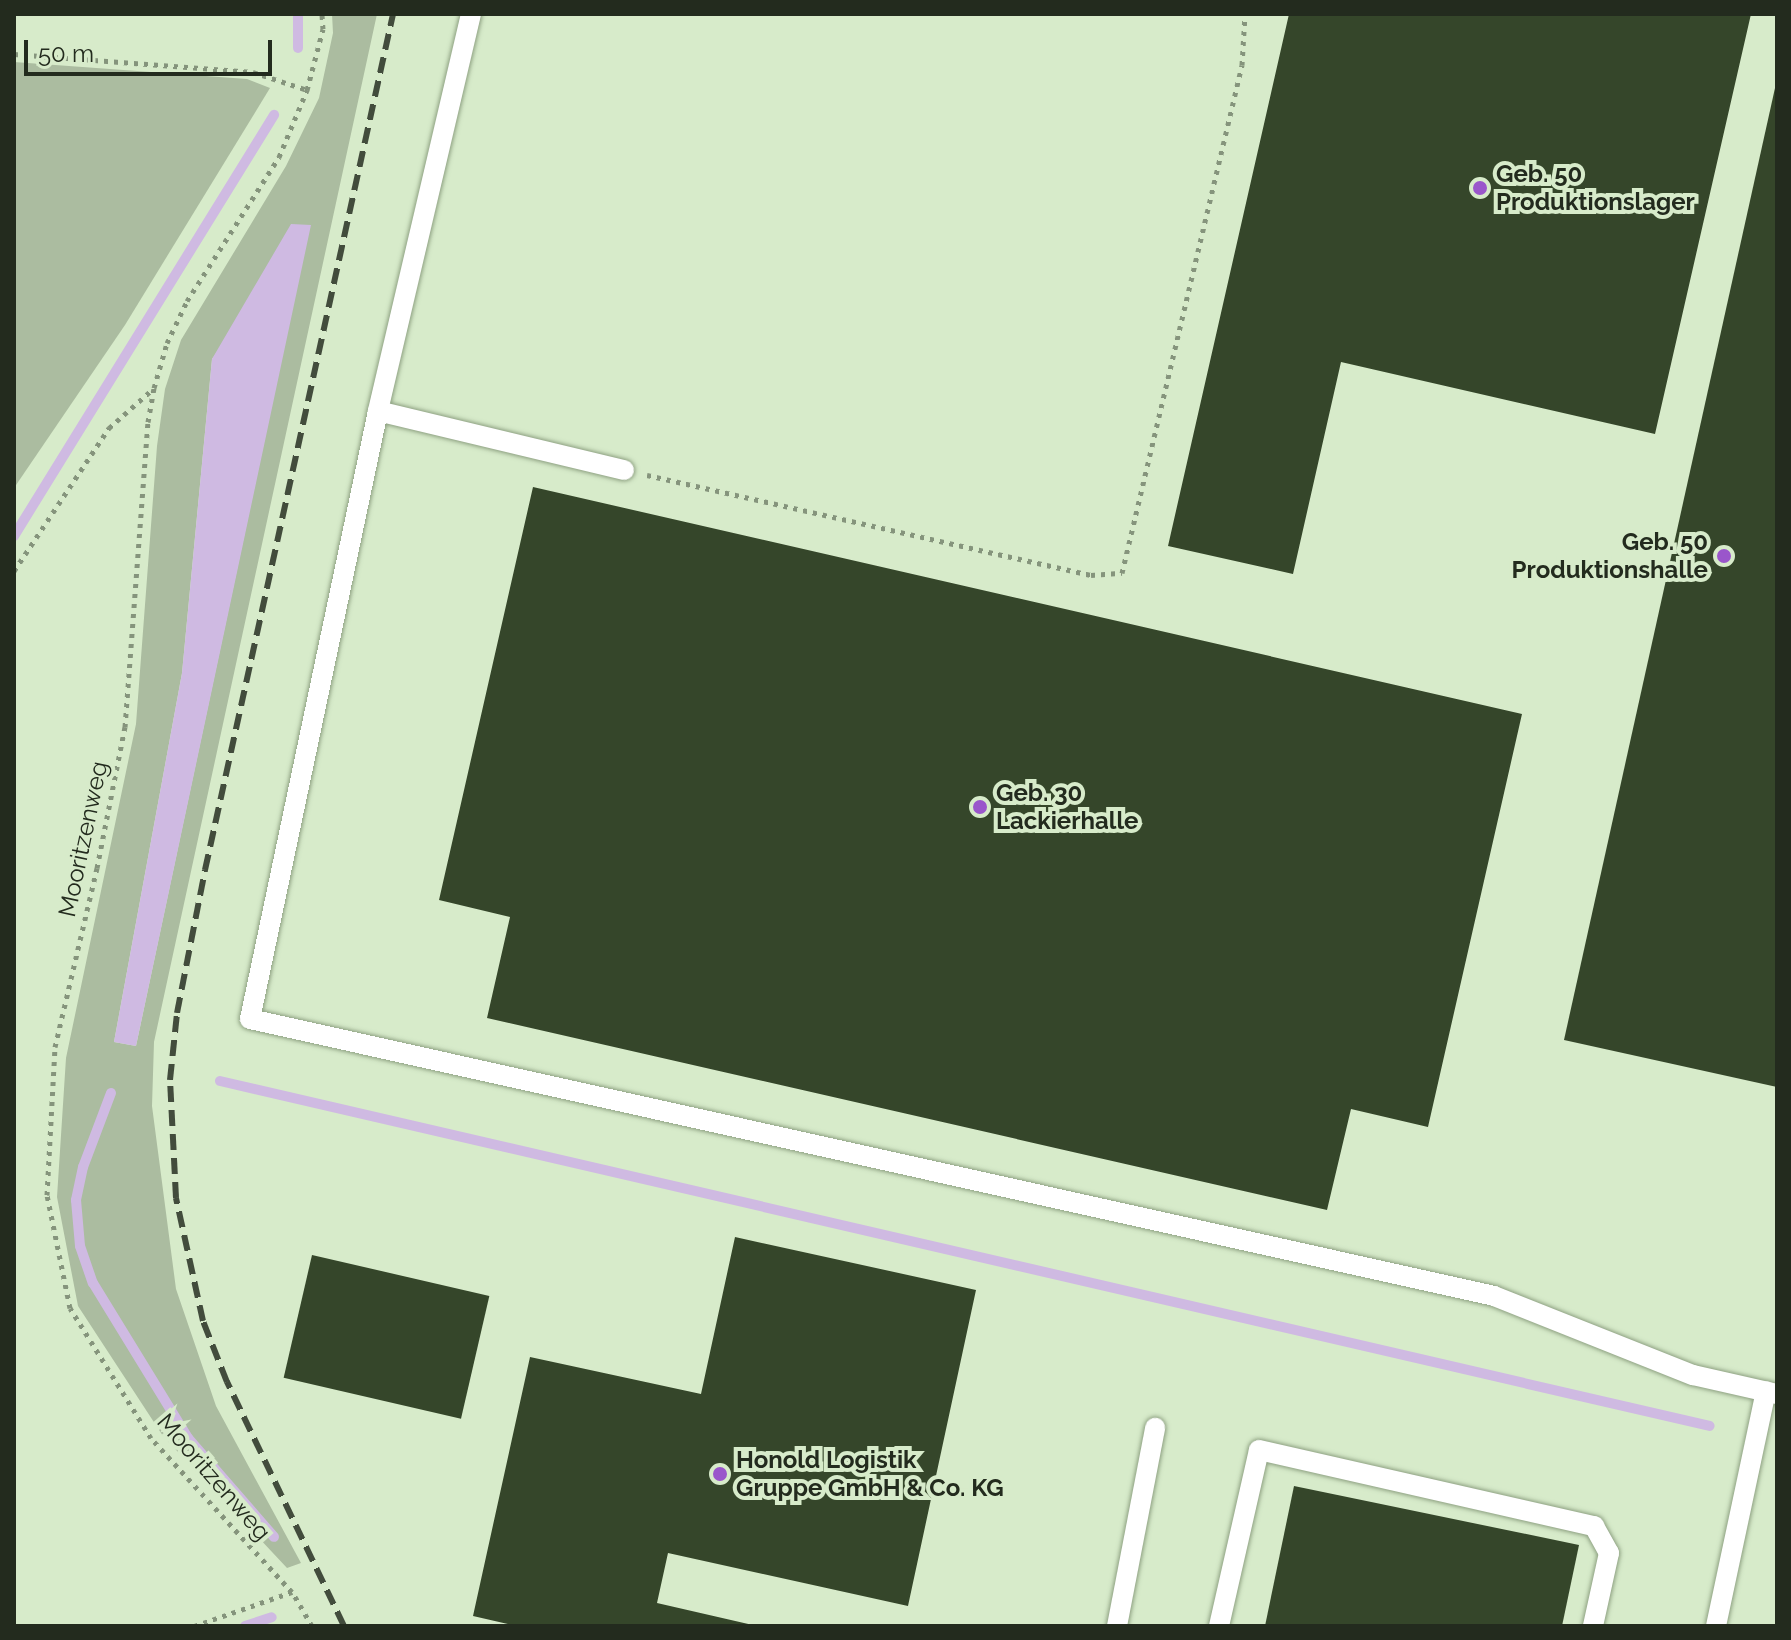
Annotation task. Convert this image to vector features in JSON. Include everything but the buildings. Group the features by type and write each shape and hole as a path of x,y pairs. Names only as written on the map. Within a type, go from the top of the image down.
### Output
{"lane":[{"path":"471,14 378,411 250,1019 1494,1296 1693,1375 1772,1392 1716,1626"},
{"path":"378,411 624,470"},
{"path":"1117,1626 1155,1428"},
{"path":"1219,1626 1259,1450 1594,1526 1609,1553 1593,1626"}],"path":[{"name":"Mooritzenweg","path":"312,1626 292,1592 151,1438 70,1308 47,1195 55,1047 125,727 148,422 154,388 167,343 187,301 279,157 307,90 323,29 322,14"},
{"path":"624,470 1091,575 1122,573 1242,65 1245,14"},
{"path":"14,54 253,72 307,90"},
{"path":"14,571 109,428 154,388"},
{"path":"194,1626 292,1592"}],"green space":[{"path":"332,14 377,14 154,1042 152,1106 176,1289 216,1406 301,1563 287,1568 163,1436 78,1306 57,1197 66,1058 136,724 157,446 165,389 181,340 286,166 319,98 333,33","holes":["310,225 136,1046 114,1042 182,673 212,359"]},
{"path":"14,62 247,79 270,88 125,325 14,488"}],"shaded area":[{"path":"291,224 311,225 136,1046 114,1042 182,673 212,359"}],"waterway":[{"path":"298,14 298,48"},
{"path":"14,536 274,115"},
{"path":"220,1081 1710,1426"},
{"path":"111,1093 83,1167 76,1200 80,1246 93,1283 188,1438 274,1537"},
{"path":"245,1626 272,1617"}],"railway":[{"path":"344,1626 227,1382 203,1321 176,1198 170,1080 177,1013 205,870 393,14"}],"place":[{"name":"Geb. 50 Produktionslager","path":"1480,188"},
{"name":"Geb. 50 Produktionshalle","path":"1724,556"},
{"name":"Geb. 30 Lackierhalle","path":"980,807"},
{"name":"Honold Logistik Gruppe GmbH & Co. KG","path":"720,1474"}]}
